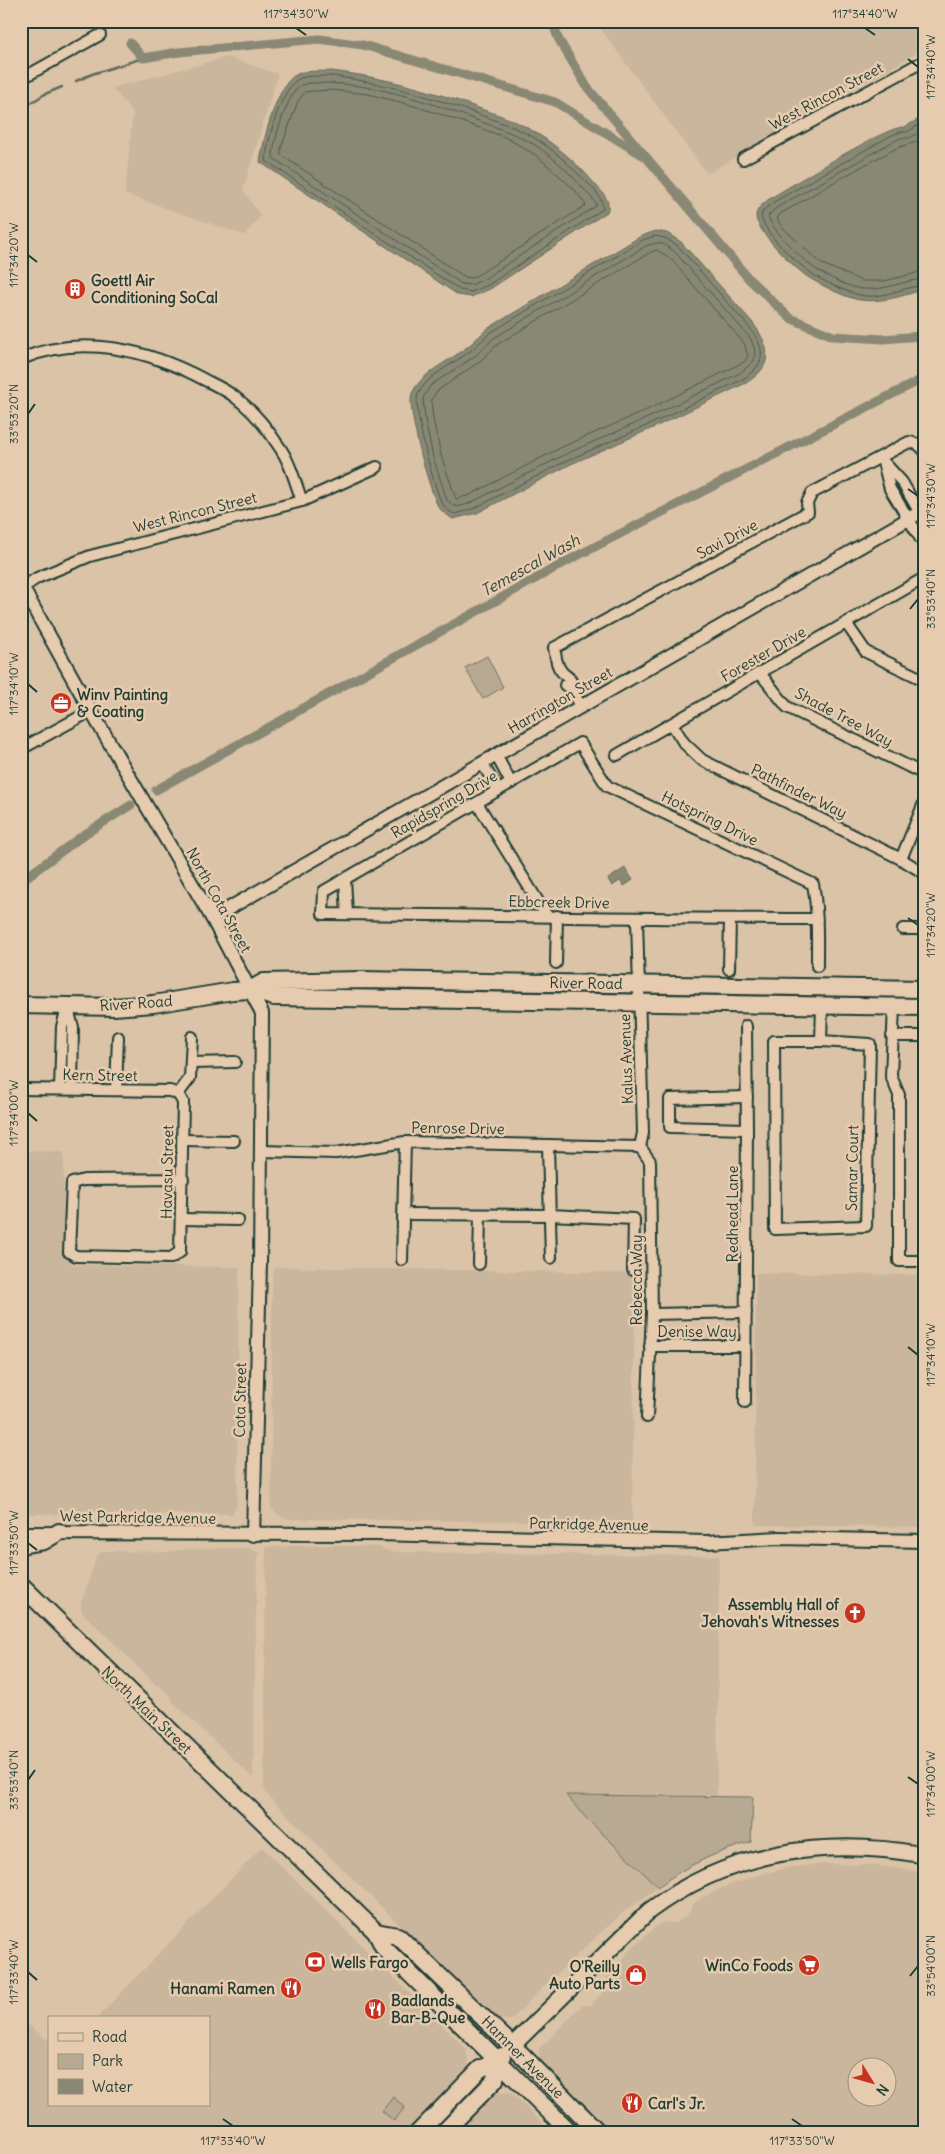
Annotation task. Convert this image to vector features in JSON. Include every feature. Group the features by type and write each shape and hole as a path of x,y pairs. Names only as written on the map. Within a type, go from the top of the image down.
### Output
{"main road":[{"name":"River Road","path":"250,990 264,982 351,980 924,989"},
{"name":"River Road","path":"21,1006 114,1007 153,1004 250,990 274,997 924,1007"},
{"path":"21,1546 44,1541 59,1532"},
{"name":"North Main Street","path":"21,1585 274,1833"},
{"name":"Hamner Avenue","path":"274,1833 376,1932 384,1948 571,2133"},
{"path":"418,2133 480,2068 497,2061 642,1917 672,1894 701,1878 730,1866 759,1858 824,1848 891,1849 924,1855"},
{"name":"Hamner Avenue","path":"376,1932 398,1936 599,2133"},
{"path":"443,2133 495,2080 497,2061"}],"street":[{"path":"21,80 100,35"},
{"name":"West Rincon Street","path":"743,159 924,61"},
{"path":"21,359 47,351 98,346 115,348 155,358 198,376 236,397 261,423 285,456 302,501"},
{"name":"Savi Drive","path":"581,706 570,687 565,685 562,680 563,674 556,662 554,648 808,512 807,503 812,493 882,459 909,442 918,444 924,450"},
{"path":"882,459 890,489 919,515 924,544"},
{"name":"West Rincon Street","path":"22,587 37,578 90,556 302,501 377,467"},
{"name":"Harrington Street","path":"212,918 919,515"},
{"name":"Forester Drive","path":"617,756 924,578"},
{"name":"North Cota Street","path":"22,587 91,711 212,918 262,1013 260,1265"},
{"path":"846,623 866,652 924,680"},
{"name":"Shade Tree Way","path":"760,673 787,707 924,774"},
{"path":"21,749 91,711"},
{"name":"Pathfinder Way","path":"672,724 684,743 702,760 901,859 924,873"},
{"name":"Rapidspring Drive","path":"324,891 580,743"},
{"name":"Hotspring Drive","path":"580,743 608,786 813,884 817,919"},
{"path":"496,755 511,783"},
{"path":"482,763 498,790"},
{"path":"477,803 552,916 556,963"},
{"path":"901,859 924,803"},
{"path":"345,879 347,914"},
{"name":"Ebbcreek Drive","path":"324,891 323,914 552,916 637,919 817,919"},
{"name":"Kalus Avenue","path":"637,919 643,1133 640,1147"},
{"path":"729,970 730,919"},
{"path":"817,919 817,966"},
{"path":"903,929 924,929"},
{"path":"60,1089 62,1027 67,1006"},
{"path":"67,1006 73,1027 72,1090"},
{"path":"821,1041 822,1006"},
{"path":"894,1006 891,1076 899,1095 898,1261 924,1261"},
{"name":"Redhead Lane","path":"745,1402 746,1026"},
{"path":"892,1036 924,1036"},
{"path":"116,1090 118,1037"},
{"path":"178,1094 190,1078 192,1037"},
{"name":"Samar Court","path":"774,1041 821,1041 870,1044 866,1226 775,1229 774,1041"},
{"path":"191,1063 235,1062"},
{"name":"Kern Street","path":"21,1089 170,1091 178,1094"},
{"name":"Havasu Street","path":"178,1094 183,1102 183,1179 180,1252 171,1258 76,1256 69,1252 72,1183 84,1180 183,1179"},
{"path":"747,1097 670,1099 670,1127 747,1129"},
{"path":"183,1140 234,1141"},
{"path":"402,1260 405,1142"},
{"name":"Penrose Drive","path":"261,1151 336,1153 405,1142 640,1147"},
{"path":"548,1145 551,1258"},
{"name":"Rebecca Way","path":"640,1147 650,1160 652,1314 647,1417"},
{"path":"403,1214 550,1215 634,1219 633,1270"},
{"path":"479,1264 480,1215"},
{"path":"181,1219 238,1220"},
{"name":"Cota Street","path":"254,1535 260,1265"},
{"path":"652,1314 746,1312"},
{"name":"Denise Way","path":"650,1346 745,1346"},
{"name":"West Parkridge Avenue","path":"21,1533 254,1535"},
{"name":"Parkridge Avenue","path":"254,1535 376,1534 707,1542 779,1538 924,1541"}],"shaded area":[{"path":"595,21 924,21 924,49 707,174"},
{"path":"227,57 278,74 243,190 261,216 244,235 125,194 133,112 112,88"},
{"path":"21,1151 64,1152 63,1250 65,1257 73,1265 239,1267 237,1505 232,1514 21,1514"},
{"path":"276,1267 635,1273 632,1522 290,1519 282,1517 271,1509 272,1289 273,1273"},
{"path":"756,1273 924,1275 924,1527 755,1525"},
{"path":"330,1545 378,1547 391,1552 719,1556 717,1796 567,1795 586,1818 658,1887 620,1915 549,1981 511,2020 497,2020 267,1795 264,1789 266,1547"},
{"path":"248,1548 260,1553 257,1562 253,1778 172,1701 171,1696 159,1685 156,1685 81,1611 81,1603 97,1556 102,1551 167,1552 187,1549"},
{"path":"262,1847 467,2050 468,2065 404,2133 21,2133 21,2019 48,2040 48,2106 210,2106 210,2016 99,2016"},
{"path":"822,1864 872,1865 924,1872 924,2133 612,2133 540,2061 539,2049 582,2005 591,2005 594,2002 606,1989 603,1981 634,1946 658,1925 664,1922 676,1923 690,1913 692,1905 700,1899 724,1887 758,1875 786,1868"},
{"path":"511,2092 552,2133 456,2133 495,2093"}],"green space":[{"path":"487,656 503,687 483,699 465,668"},
{"path":"566,1795 753,1797 751,1842 702,1860 658,1887 586,1818"},
{"path":"393,2097 405,2107 394,2121 382,2111"}],"water":[{"path":"332,71 386,80 421,89 503,116 524,126 567,155 585,173 605,196 608,204 607,212 490,289 471,297 458,295 260,162 271,116 287,82 302,72"},
{"path":"924,116 924,289 884,300 868,301 848,297 805,275 779,251 763,232 756,217 759,209 769,199 860,145 895,129 905,127"},
{"path":"656,231 667,233 681,242 753,323 766,348 767,356 761,370 746,383 655,427 571,464 477,513 453,519 442,511 433,495 415,430 411,401 412,393 417,385 429,373 470,345 487,329 641,236"},
{"path":"625,868 633,880 624,886 620,881 612,886 608,879"}],"waterway":[{"path":"552,21 558,38 587,87 749,279 790,318 833,336 883,339 921,336 924,338"},
{"path":"130,43 143,58 179,52 319,39 363,45 555,102 644,156"},
{"path":"76,81 143,58"},
{"path":"21,109 45,94 62,87"},
{"name":"Temescal Wash","path":"156,790 571,559 924,378"},
{"name":"Temescal Wash","path":"21,881 85,834 131,805"}],"place":[{"name":"Goettl Air Conditioning SoCal","path":"75,289"},
{"name":"Winv Painting & Coating","path":"61,703"},
{"name":"Assembly Hall of Jehovah's Witnesses","path":"855,1613"},
{"name":"Wells Fargo","path":"315,1962"},
{"name":"WinCo Foods","path":"809,1965"},
{"name":"O'Reilly Auto Parts","path":"636,1975"},
{"name":"Hanami Ramen","path":"291,1988"},
{"name":"Badlands Bar-B-Que","path":"375,2009"},
{"name":"Carl's Jr.","path":"632,2103"}]}
